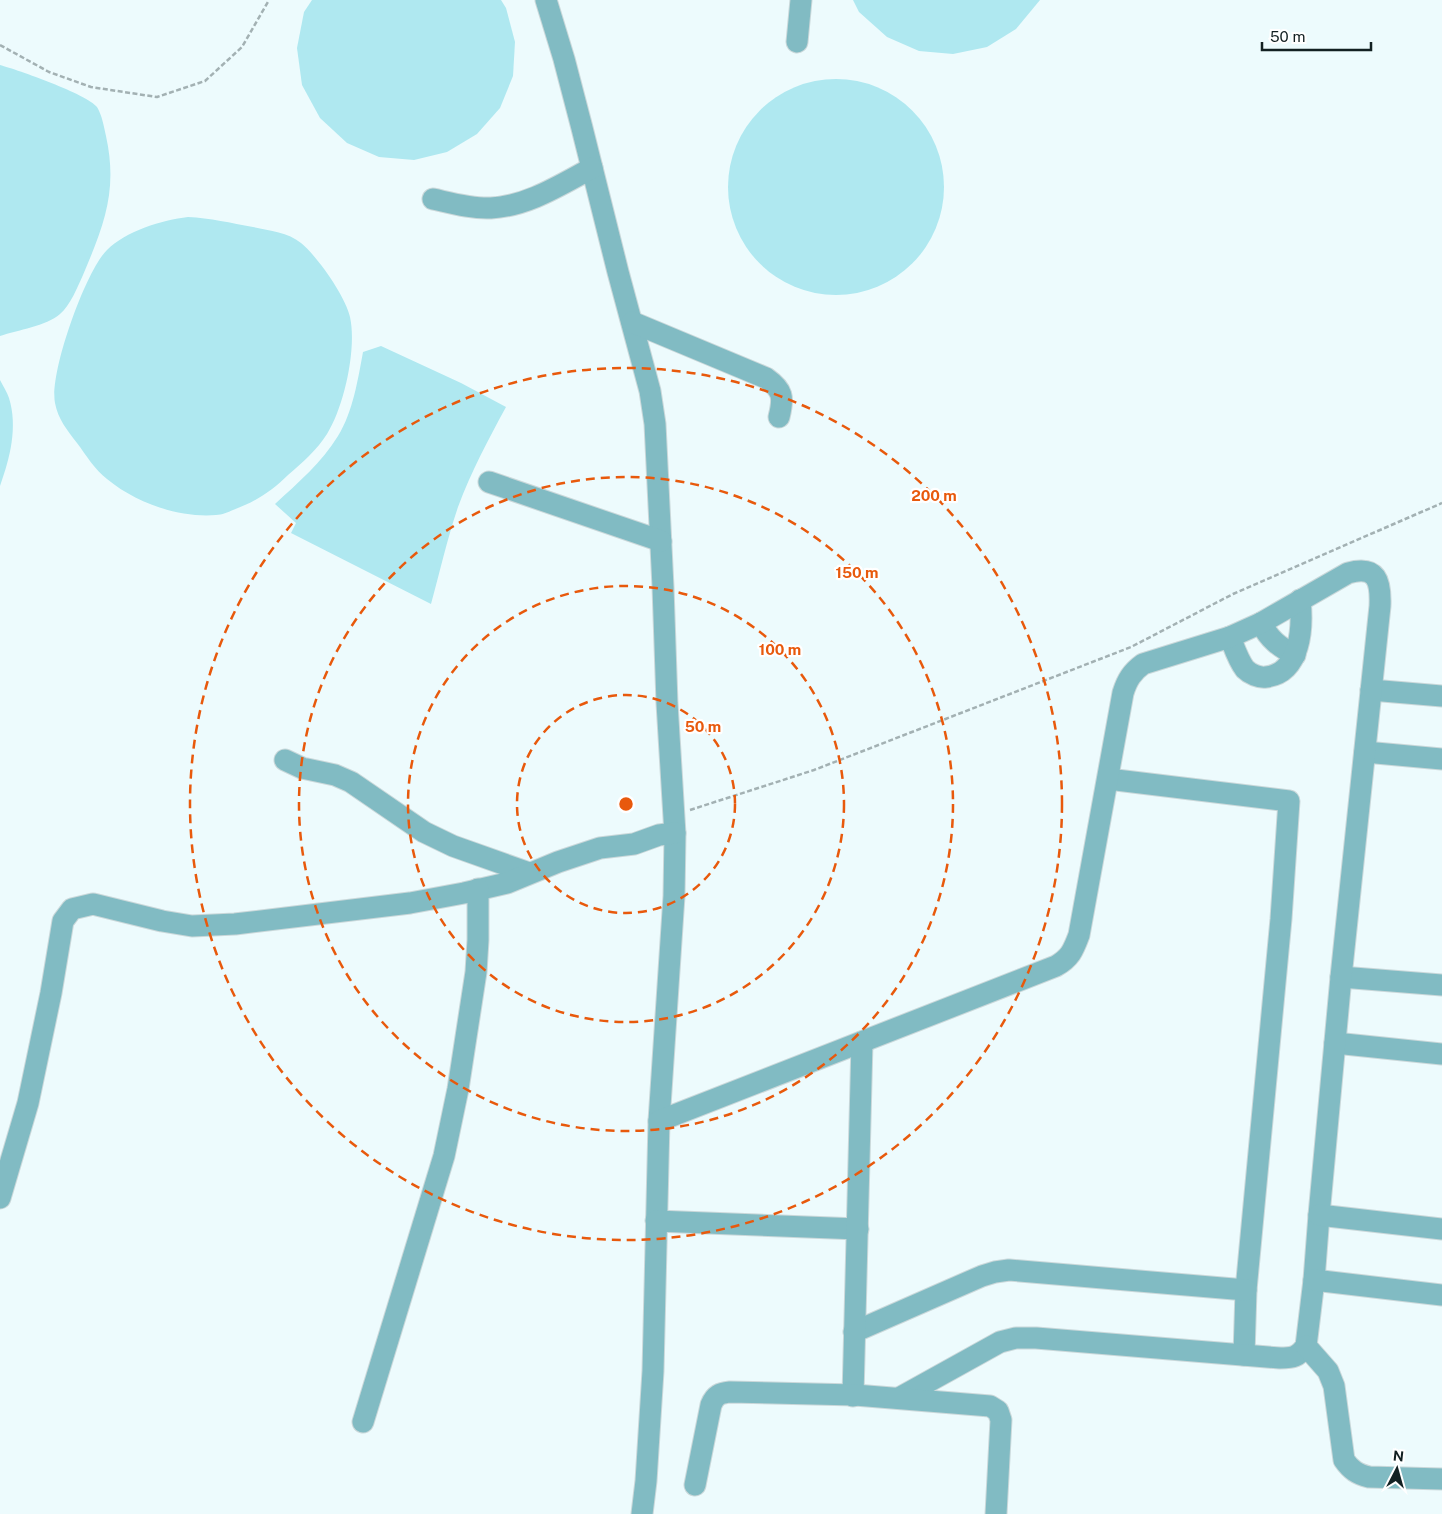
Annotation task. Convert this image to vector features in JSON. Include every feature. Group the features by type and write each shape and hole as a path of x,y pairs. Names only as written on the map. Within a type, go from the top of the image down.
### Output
{"street":[{"path":"546,0 564,59 650,391 655,424 666,703 674,824 674,896 659,1121 653,1371 642,1514"},
{"path":"797,42 801,0"},
{"path":"433,200 490,208 518,204 592,168"},
{"path":"632,322 766,378 778,386 782,405 779,417"},
{"path":"490,482 661,541"},
{"path":"659,1121 1056,966 1066,960 1074,950 1079,935 1123,693 1126,683 1134,671 1143,664 1230,637 1261,624 1348,573 1358,570 1368,571 1376,578 1381,589 1380,606 1335,1043 1314,1280 1306,1346 1302,1353 1289,1358 1016,1338 992,1345 900,1398"},
{"path":"1230,637 1245,669 1252,674 1262,678 1270,677 1282,671 1290,664 1295,655 1302,617 1300,600"},
{"path":"1261,624 1272,641 1295,655"},
{"path":"1371,690 1442,696"},
{"path":"1365,752 1442,759"},
{"path":"285,760 302,768 335,775 351,782 431,836 453,846 529,873"},
{"path":"1108,779 1289,801 1281,919 1246,1290 1244,1355"},
{"path":"0,1198 28,1103 52,993 64,921 72,909 94,904 162,921 192,926 227,924 410,903 507,883 558,862 600,848 634,844 659,836 674,824"},
{"path":"363,1422 444,1156 458,1089 476,972 478,889"},
{"path":"1342,977 1442,986"},
{"path":"853,1396 862,1042"},
{"path":"1335,1043 1442,1054"},
{"path":"1319,1215 1442,1229"},
{"path":"656,1221 858,1229"},
{"path":"854,1332 982,1276 1009,1270 1246,1290"},
{"path":"1314,1280 1442,1295"},
{"path":"1306,1346 1328,1371 1334,1386 1344,1460 1350,1468 1358,1474 1369,1477 1442,1479"},
{"path":"695,1485 711,1405 714,1398 721,1393 900,1398 990,1406 998,1412 1001,1420 996,1514"}],"path":[{"path":"0,45 48,72 91,87 157,97 205,81 242,47 270,0"},
{"path":"674,824 1131,647 1233,594 1442,503"}],"shaded area":[{"path":"312,0 501,0 506,8 515,42 513,76 500,108 477,134 447,152 414,160 379,157 347,143 320,118 302,85 297,48 304,12"},
{"path":"853,0 1040,0 1016,29 987,47 953,54 919,51 887,37 859,12"},
{"path":"0,65 67,89 97,107 102,117 106,136 109,156 110,191 103,224 83,275 67,306 60,314 47,322 0,336"},
{"path":"836,79 857,81 877,87 896,97 912,111 926,127 936,146 942,166 944,187 942,208 936,228 926,247 912,263 896,277 877,287 857,293 836,295 815,293 795,287 776,277 760,263 746,247 736,228 730,208 728,187 730,166 736,146 746,127 760,111 776,97 795,87 815,81"},
{"path":"188,217 278,232 296,239 315,257 337,288 350,317 352,330 348,377 344,394 333,423 323,440 304,461 269,491 256,500 218,515 187,514 158,507 118,488 91,462 63,424 55,403 55,389 63,347 80,299 98,261 115,243 134,232 156,224"},
{"path":"381,346 461,383 506,407 474,469 458,507 431,604 291,533 296,523 275,504 309,472 332,446 348,417 363,352"},
{"path":"0,380 12,409 13,431 10,453 0,486"}]}
